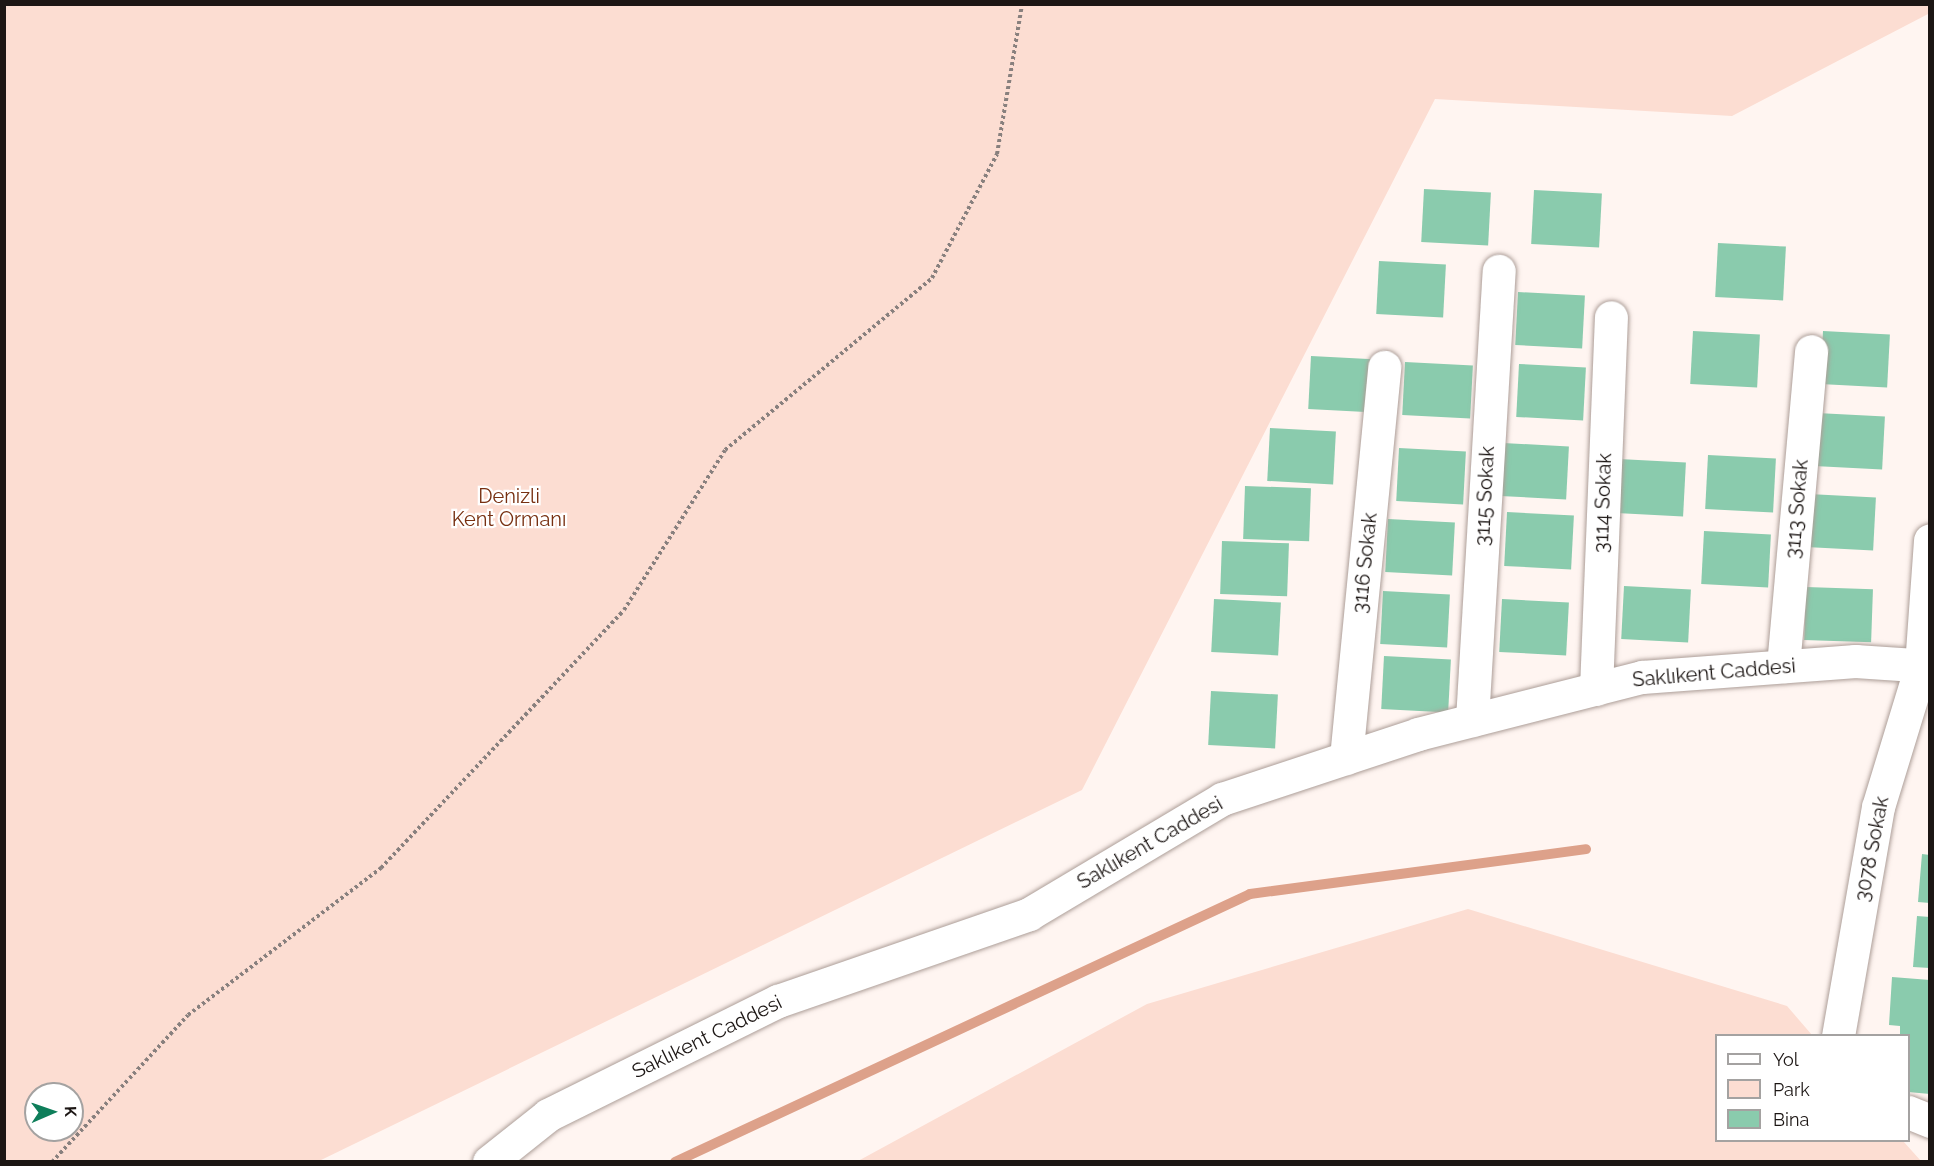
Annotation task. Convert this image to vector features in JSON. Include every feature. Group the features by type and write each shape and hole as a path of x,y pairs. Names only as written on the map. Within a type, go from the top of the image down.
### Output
{"street":[{"name":"3115 Sokak","path":"1472,720 1499,271"},
{"name":"3114 Sokak","path":"1596,689 1611,317"},
{"name":"3113 Sokak","path":"1783,666 1811,351"},
{"name":"3116 Sokak","path":"1346,758 1384,367"},
{"name":"3078 Sokak","path":"1838,1034 1878,807 1925,666 1929,540"},
{"name":"Saklıkent Caddesi","path":"489,1161 548,1114 778,1001 1029,914 1222,799 1472,720 1642,677 1855,661 1925,666"},
{"path":"1910,1113 1929,1121"}],"path":[{"path":"52,1161 188,1015 381,868 624,610 725,450 932,278 997,154 1022,4"}],"green space":[{"name":"Denizli Kent Ormanı","path":"5,4 1929,4 1930,13 1732,116 1435,99 1082,790 319,1161 5,1162"},
{"path":"1468,909 1787,1006 1811,1034 1715,1034 1715,1142 1904,1142 1921,1161 858,1161 1147,1004"}],"building":[{"path":"1424,189 1491,193 1488,245 1421,242"},
{"path":"1534,190 1602,194 1599,247 1531,244"},
{"path":"1718,243 1786,247 1783,300 1715,297"},
{"path":"1379,261 1446,265 1443,317 1376,314"},
{"path":"1518,292 1585,296 1582,348 1515,345"},
{"path":"1693,331 1760,335 1757,387 1690,384"},
{"path":"1823,331 1890,335 1887,387 1820,384"},
{"path":"1311,356 1378,360 1375,412 1308,409"},
{"path":"1405,362 1473,366 1470,418 1402,415"},
{"path":"1519,364 1586,368 1583,420 1516,417"},
{"path":"1817,413 1885,417 1882,469 1814,466"},
{"path":"1270,428 1336,431 1333,484 1267,481"},
{"path":"1503,443 1569,446 1566,499 1500,496"},
{"path":"1399,448 1466,452 1463,504 1396,501"},
{"path":"1708,455 1776,459 1773,512 1705,509"},
{"path":"1619,459 1686,463 1683,516 1616,513"},
{"path":"1245,486 1311,488 1309,541 1243,539"},
{"path":"1809,494 1876,498 1873,550 1806,547"},
{"path":"1507,512 1574,516 1571,569 1504,566"},
{"path":"1388,519 1455,523 1452,575 1385,572"},
{"path":"1704,531 1771,535 1768,587 1701,584"},
{"path":"1222,541 1289,543 1287,596 1220,594"},
{"path":"1624,586 1691,590 1688,642 1621,639"},
{"path":"1806,587 1873,589 1871,642 1804,640"},
{"path":"1383,591 1450,595 1447,647 1380,644"},
{"path":"1214,599 1281,603 1278,655 1211,652"},
{"path":"1502,599 1569,603 1566,655 1499,652"},
{"path":"1384,656 1451,660 1448,712 1381,709"},
{"path":"1211,691 1278,695 1275,748 1208,745"},
{"path":"1922,854 1930,855 1930,903 1918,902"},
{"path":"1917,916 1930,917 1930,968 1913,967"},
{"path":"1892,977 1930,980 1930,1094 1910,1092 1910,1034 1900,1034 1900,1026 1889,1025"}],"waterway":[{"path":"675,1162 1250,894 1586,849"}]}
